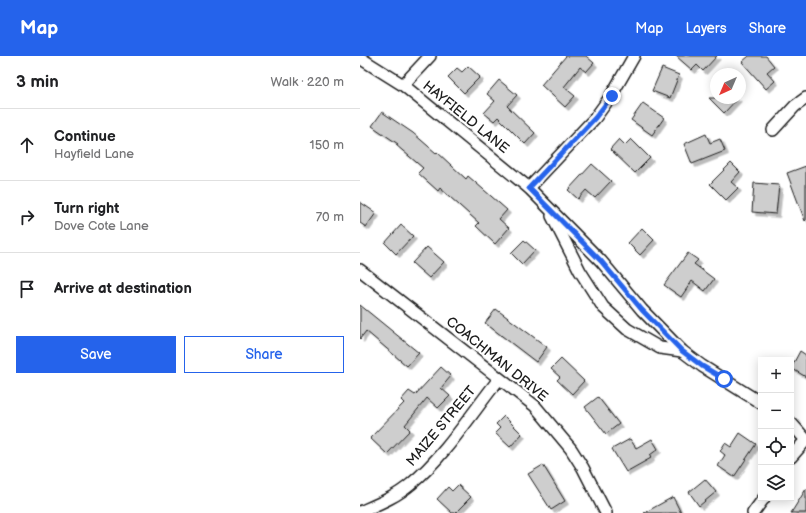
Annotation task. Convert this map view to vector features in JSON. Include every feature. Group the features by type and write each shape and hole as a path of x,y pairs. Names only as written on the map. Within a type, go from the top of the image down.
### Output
{"street":[{"path":"404,85 430,56"},
{"path":"529,188 595,118 612,96 634,56"},
{"name":"HAYFIELD LANE","path":"360,58 404,85 529,188 601,261 642,310 682,351 702,366 758,401"},
{"path":"773,130 795,106 806,98"},
{"name":"HAYFIELD LANE","path":"548,207 580,271 603,307 627,329 660,348 682,351"},
{"name":"COACHMAN DRIVE","path":"360,270 535,406 558,431 583,468 606,513"},
{"name":"MAIZE STREET","path":"360,512 391,497 410,485 427,470 499,379"},
{"path":"794,426 806,440 794,454"},
{"path":"753,513 762,501"}],"building":[{"path":"566,56 586,56 594,63 586,72 580,67 564,87 575,96 565,107 541,85"},
{"path":"676,56 717,56 703,71 697,65 692,70"},
{"path":"749,56 766,56 774,66 767,72 775,81 766,89 742,62"},
{"path":"468,66 480,77 464,93 448,77 457,68 462,72"},
{"path":"662,68 679,75 670,98 652,91"},
{"path":"499,80 517,95 507,106 535,133 525,144 498,117 494,121 484,113 495,101 487,94"},
{"path":"643,103 664,118 652,135 631,120"},
{"path":"715,104 732,104 724,113"},
{"path":"382,112 413,133 436,153 437,152 466,179 468,176 507,210 499,219 509,228 495,244 476,226 479,223 440,188 438,191 418,173 423,168 396,145 398,144 372,126"},
{"path":"706,134 710,143 720,139 725,151 692,164 684,144"},
{"path":"619,139 625,145 631,139 650,158 635,173 610,149"},
{"path":"731,163 740,172 731,182 738,188 726,200 710,184"},
{"path":"592,164 611,181 595,198 586,190 578,199 568,190"},
{"path":"806,166 806,220 805,221 787,173"},
{"path":"754,183 779,185 776,214 752,212"},
{"path":"360,202 376,213 366,227 360,223"},
{"path":"401,225 413,236 396,254 385,243"},
{"path":"642,228 654,240 640,255 628,243"},
{"path":"524,240 535,250 522,264 511,253"},
{"path":"427,247 444,262 429,278 412,263"},
{"path":"688,253 698,260 694,264 714,279 705,291 692,281 681,297 664,285"},
{"path":"360,305 419,353 407,366 366,331 360,339"},
{"path":"496,309 547,347 536,362 485,323"},
{"path":"800,351 806,355 806,377 794,370 794,362"},
{"path":"561,359 584,381 572,394 557,380 560,377 551,369"},
{"path":"441,367 451,376 441,388 450,396 438,408 427,398 405,425 410,430 387,454 370,438 404,403 401,400 409,391 415,395"},
{"path":"598,397 619,424 606,434 585,407"},
{"path":"504,416 522,434 510,447 495,433 500,428 496,424"},
{"path":"740,433 756,444 734,477 718,466 725,455 720,451 725,443 731,447"},
{"path":"630,439 636,448 652,439 658,449 650,455 651,458 626,472 612,449"},
{"path":"543,465 565,501 551,510 528,474"},
{"path":"705,479 716,492 699,506 689,492"},
{"path":"458,485 471,497 455,513 452,513 437,499 448,487 452,491"},
{"path":"806,489 806,513 791,513"},
{"path":"673,497 681,513 644,513"}],"route":[{"path":"612,96 595,118 529,188 601,261 642,310 682,351 702,366 724,379"}]}
